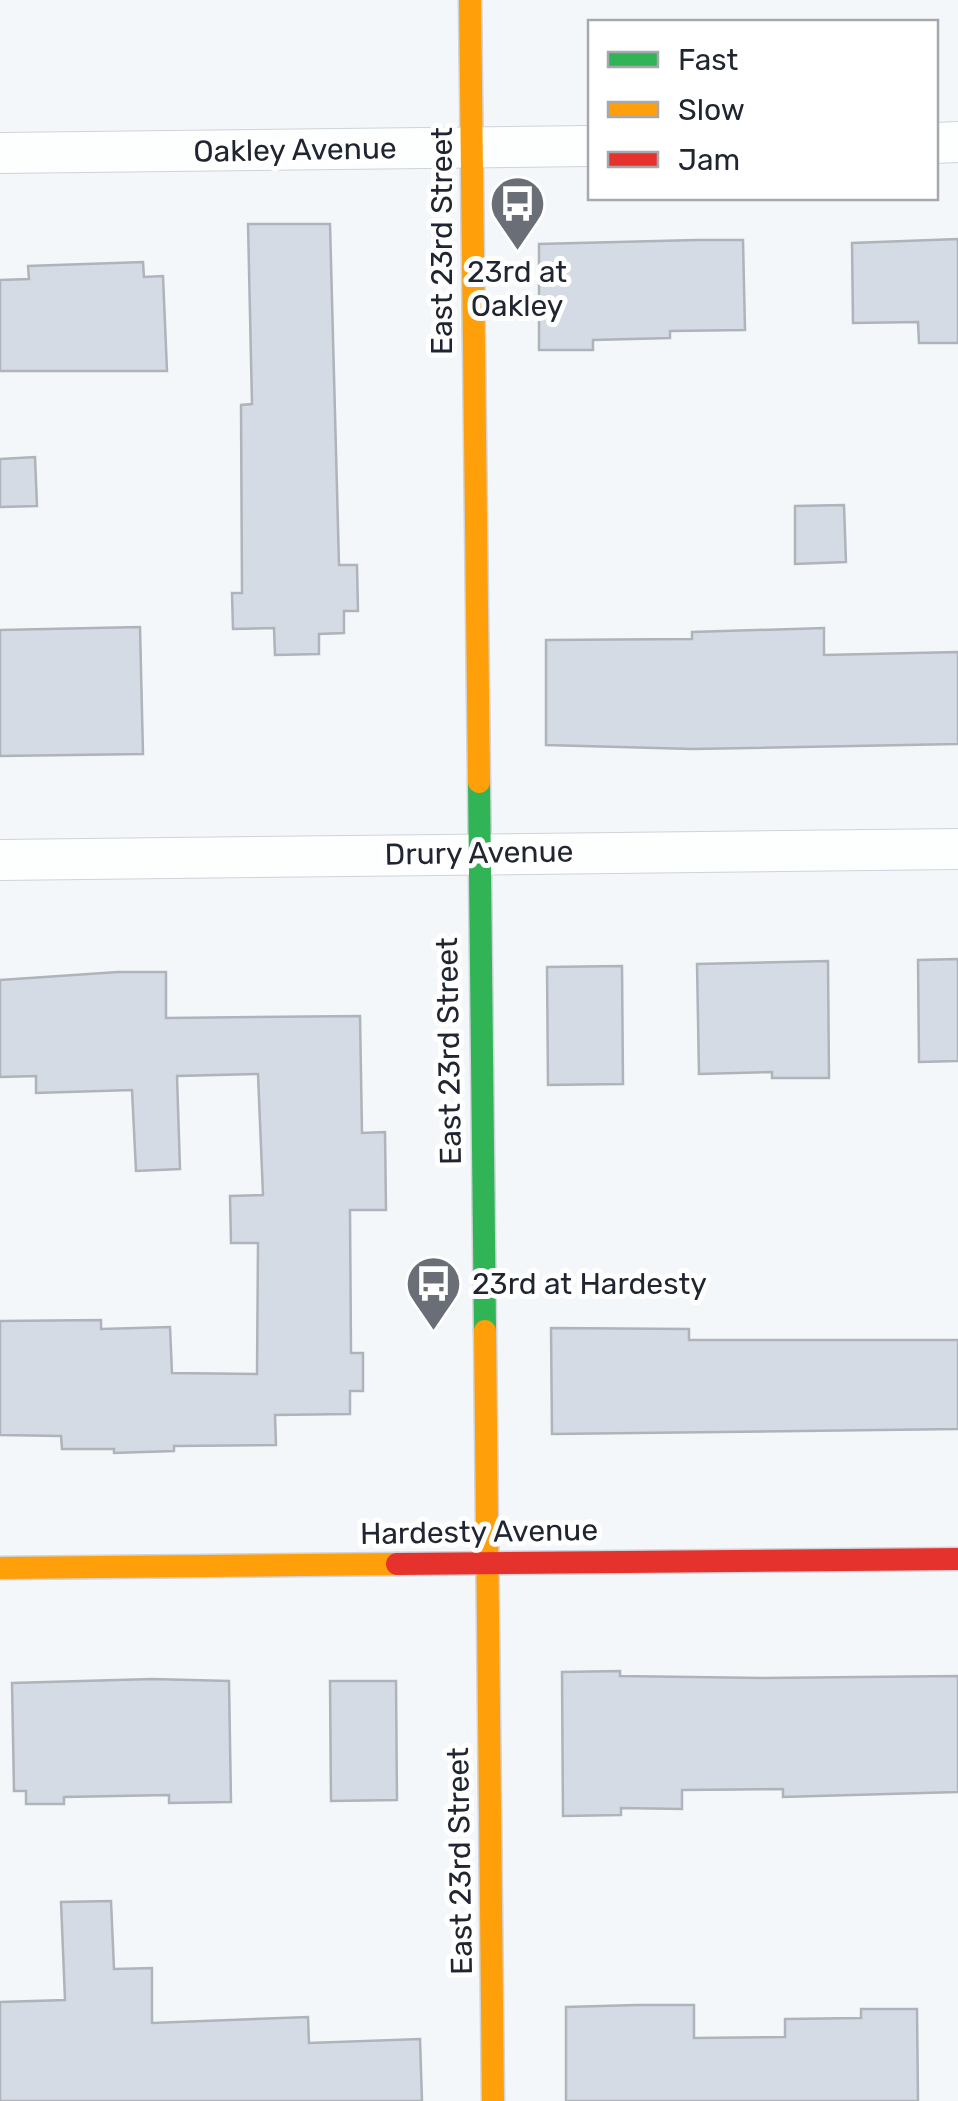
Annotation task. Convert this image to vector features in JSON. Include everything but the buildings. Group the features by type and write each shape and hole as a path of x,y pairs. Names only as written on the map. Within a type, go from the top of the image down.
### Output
{"main road":[{"name":"East 23rd Street","path":"470,0 493,2101"},
{"name":"Hardesty Avenue","path":"0,1568 958,1559"}],"street":[{"name":"Oakley Avenue","path":"0,153 588,146"},
{"name":"Drury Avenue","path":"0,860 958,849"}],"traffic: fast":[{"path":"479,782 485,1331"}],"traffic: slow":[{"path":"470,0 479,782"},
{"path":"485,1331 493,2101"},
{"path":"0,1568 397,1564"}],"traffic: jam":[{"path":"397,1564 958,1559"}],"place":[{"name":"23rd at Oakley","path":"517,253"},
{"name":"23rd at Hardesty","path":"433,1333"}]}
